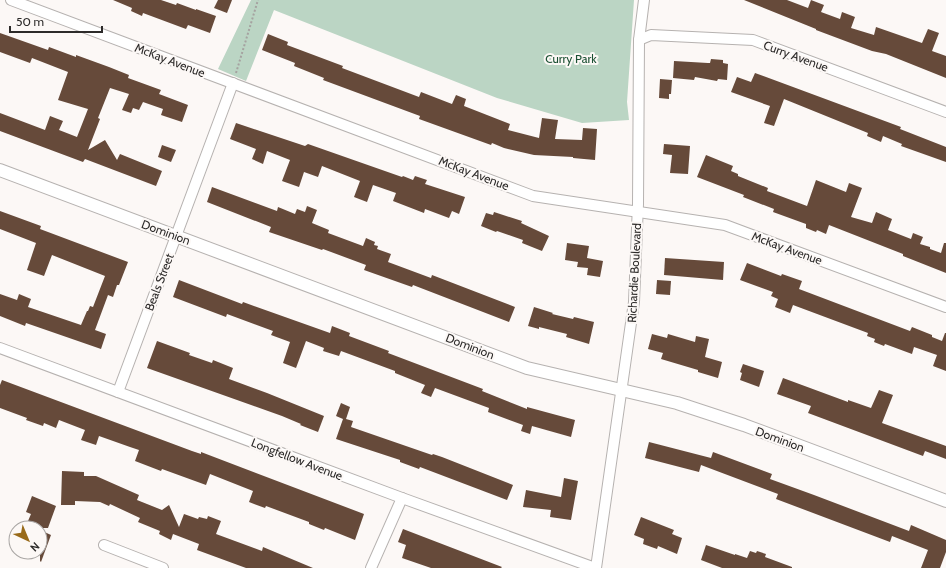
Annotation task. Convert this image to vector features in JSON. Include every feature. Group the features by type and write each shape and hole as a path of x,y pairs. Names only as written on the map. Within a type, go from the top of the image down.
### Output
{"street":[{"name":"McKay Avenue","path":"11,0 533,196 725,224 946,307"},
{"name":"Richardie Boulevard","path":"596,568 634,302 637,211 639,40 644,0"},
{"name":"Curry Avenue","path":"639,40 651,35 753,40 946,112"},
{"name":"Beals Street","path":"118,392 233,83"},
{"name":"Dominion","path":"0,170 527,368 677,404 744,426 946,501"},
{"name":"Longfellow Avenue","path":"0,348 402,498 596,568"},
{"path":"371,568 402,498"},
{"path":"104,545 163,568"}],"path":[{"path":"236,72 258,0"}],"green space":[{"name":"Curry Park","path":"251,0 634,0 627,102 629,120 582,123 497,98 274,10 246,81 218,69"}],"building":[{"path":"113,0 161,0 176,5 177,3 216,16 210,33 188,25 186,29 143,13 142,16 131,11 132,8"},
{"path":"218,0 232,0 227,13 214,8"},
{"path":"744,0 787,0 808,8 811,0 824,5 821,12 840,19 842,12 855,17 851,28 874,35 876,27 922,43 928,29 939,33 932,51 946,56 946,78 886,54 872,51 816,30"},
{"path":"0,33 48,50 49,47 109,67 129,75 128,78 161,90 159,94 188,105 182,122 161,115 163,109 143,102 139,110 133,108 131,113 122,110 129,94 110,88 98,118 100,119 88,150 105,140 117,160 120,154 162,171 156,186 85,159 83,162 0,131 0,113 45,130 50,116 63,121 59,130 77,137 88,109 58,100 68,72 32,58 30,63 0,52"},
{"path":"268,34 288,42 287,45 343,66 342,68 419,97 421,92 452,104 456,95 466,99 464,106 510,124 508,130 539,138 542,118 558,120 555,139 582,140 583,128 597,129 595,160 534,155 504,148 492,143 491,145 419,119 420,116 323,80 324,78 294,66 295,63 262,50"},
{"path":"711,59 723,60 723,63 728,64 727,80 718,79 717,81 695,77 694,80 673,78 674,61 710,63"},
{"path":"755,73 901,127 900,129 946,147 946,162 901,146 902,144 883,136 881,142 867,136 868,133 784,99 774,126 764,123 770,106 731,92 737,77 751,82"},
{"path":"660,79 672,80 669,99 659,98"},
{"path":"236,123 305,146 308,144 402,177 403,176 413,180 415,176 427,180 425,184 465,197 459,214 452,211 449,218 425,209 424,213 393,201 396,193 373,185 367,202 354,197 360,181 322,166 318,177 304,172 299,187 282,181 290,160 267,151 263,164 252,159 256,149 230,139"},
{"path":"664,144 690,146 688,174 670,173 672,155 663,154"},
{"path":"162,145 176,150 171,162 158,157"},
{"path":"706,155 733,166 731,171 738,174 738,176 768,188 767,191 807,206 816,180 846,192 849,183 862,188 851,217 872,223 876,212 892,219 888,230 911,239 913,233 923,237 920,244 930,247 930,249 941,253 944,243 946,243 946,273 903,256 903,254 829,225 826,234 817,230 816,232 806,228 806,224 773,212 774,209 743,197 744,195 697,177"},
{"path":"212,187 277,211 278,207 295,214 297,209 305,212 307,206 317,210 312,223 329,230 328,233 363,246 366,238 375,242 374,245 378,246 377,249 391,254 388,262 431,278 432,275 515,307 509,322 413,285 412,287 364,270 366,265 323,249 322,250 269,232 271,227 207,202"},
{"path":"0,211 41,226 40,229 128,262 113,297 108,295 95,330 106,334 101,349 26,323 25,326 0,316 0,294 17,300 19,294 31,299 28,307 81,325 90,306 93,307 105,276 52,255 44,276 27,270 36,243 0,229"},
{"path":"494,212 522,221 521,223 549,236 542,251 522,243 523,240 481,226 486,213 493,215"},
{"path":"567,243 589,246 587,258 603,261 600,277 587,275 588,268 577,267 578,262 565,260"},
{"path":"665,258 724,262 723,280 664,275"},
{"path":"747,263 781,276 782,274 802,281 799,289 910,331 912,327 932,335 932,337 942,341 946,333 946,371 933,366 937,355 914,347 912,354 885,344 884,346 874,342 875,339 867,336 868,333 793,305 790,313 775,307 778,299 771,296 773,292 740,280"},
{"path":"179,280 242,304 243,302 330,333 332,326 350,333 349,336 389,351 388,353 483,389 482,391 527,409 527,407 575,420 571,437 532,426 530,434 521,431 523,425 488,412 489,408 435,388 431,397 421,393 425,385 395,373 395,371 341,351 339,356 323,351 324,348 306,341 296,368 283,363 290,342 271,335 273,331 227,314 226,317 173,297"},
{"path":"657,280 671,281 670,295 656,294"},
{"path":"534,307 553,313 552,314 594,322 589,344 566,337 567,334 539,327 539,329 528,326"},
{"path":"652,334 667,338 668,334 695,342 696,336 709,339 705,357 722,362 718,378 698,372 698,370 661,359 663,353 648,349"},
{"path":"157,341 190,353 189,355 212,363 213,360 233,368 229,379 324,416 318,432 282,416 147,368"},
{"path":"743,364 764,371 759,387 740,380 742,373 740,372"},
{"path":"783,378 848,402 848,400 871,408 879,390 893,395 882,423 946,446 946,459 925,451 923,456 808,413 811,406 777,394"},
{"path":"2,380 192,451 201,454 201,452 364,514 355,540 325,528 324,530 309,524 309,522 266,506 265,508 249,502 253,491 210,474 206,485 135,461 139,450 99,436 96,445 81,440 85,430 59,420 56,428 44,423 43,426 26,420 27,418 0,408 0,385"},
{"path":"341,403 350,407 346,419 353,421 351,427 432,455 442,457 513,485 507,500 420,467 419,469 400,462 400,460 336,439 343,419 336,416"},
{"path":"649,442 711,458 713,452 772,474 770,479 909,531 911,525 946,540 946,552 940,568 921,568 928,550 892,536 890,542 776,499 778,494 701,465 699,472 645,458"},
{"path":"62,471 84,472 84,476 96,476 139,495 137,500 162,510 169,505 179,527 184,514 198,519 199,517 207,519 208,516 221,521 216,534 262,551 263,547 313,568 246,568 197,550 199,544 173,534 171,540 159,534 160,531 138,522 140,518 110,504 109,506 100,502 75,501 75,505 61,505"},
{"path":"564,478 578,481 571,520 550,517 551,510 523,507 526,490 561,497"},
{"path":"32,496 56,506 48,528 48,520 28,520 31,514 26,512"},
{"path":"641,517 674,530 672,534 682,538 677,554 658,546 657,549 643,544 644,539 634,535"},
{"path":"403,529 502,567 431,568 402,558 406,545 398,542"},
{"path":"48,534 51,535 48,543"},
{"path":"706,545 747,558 750,551 756,553 757,551 766,554 765,557 792,568 722,568 701,560"}]}
